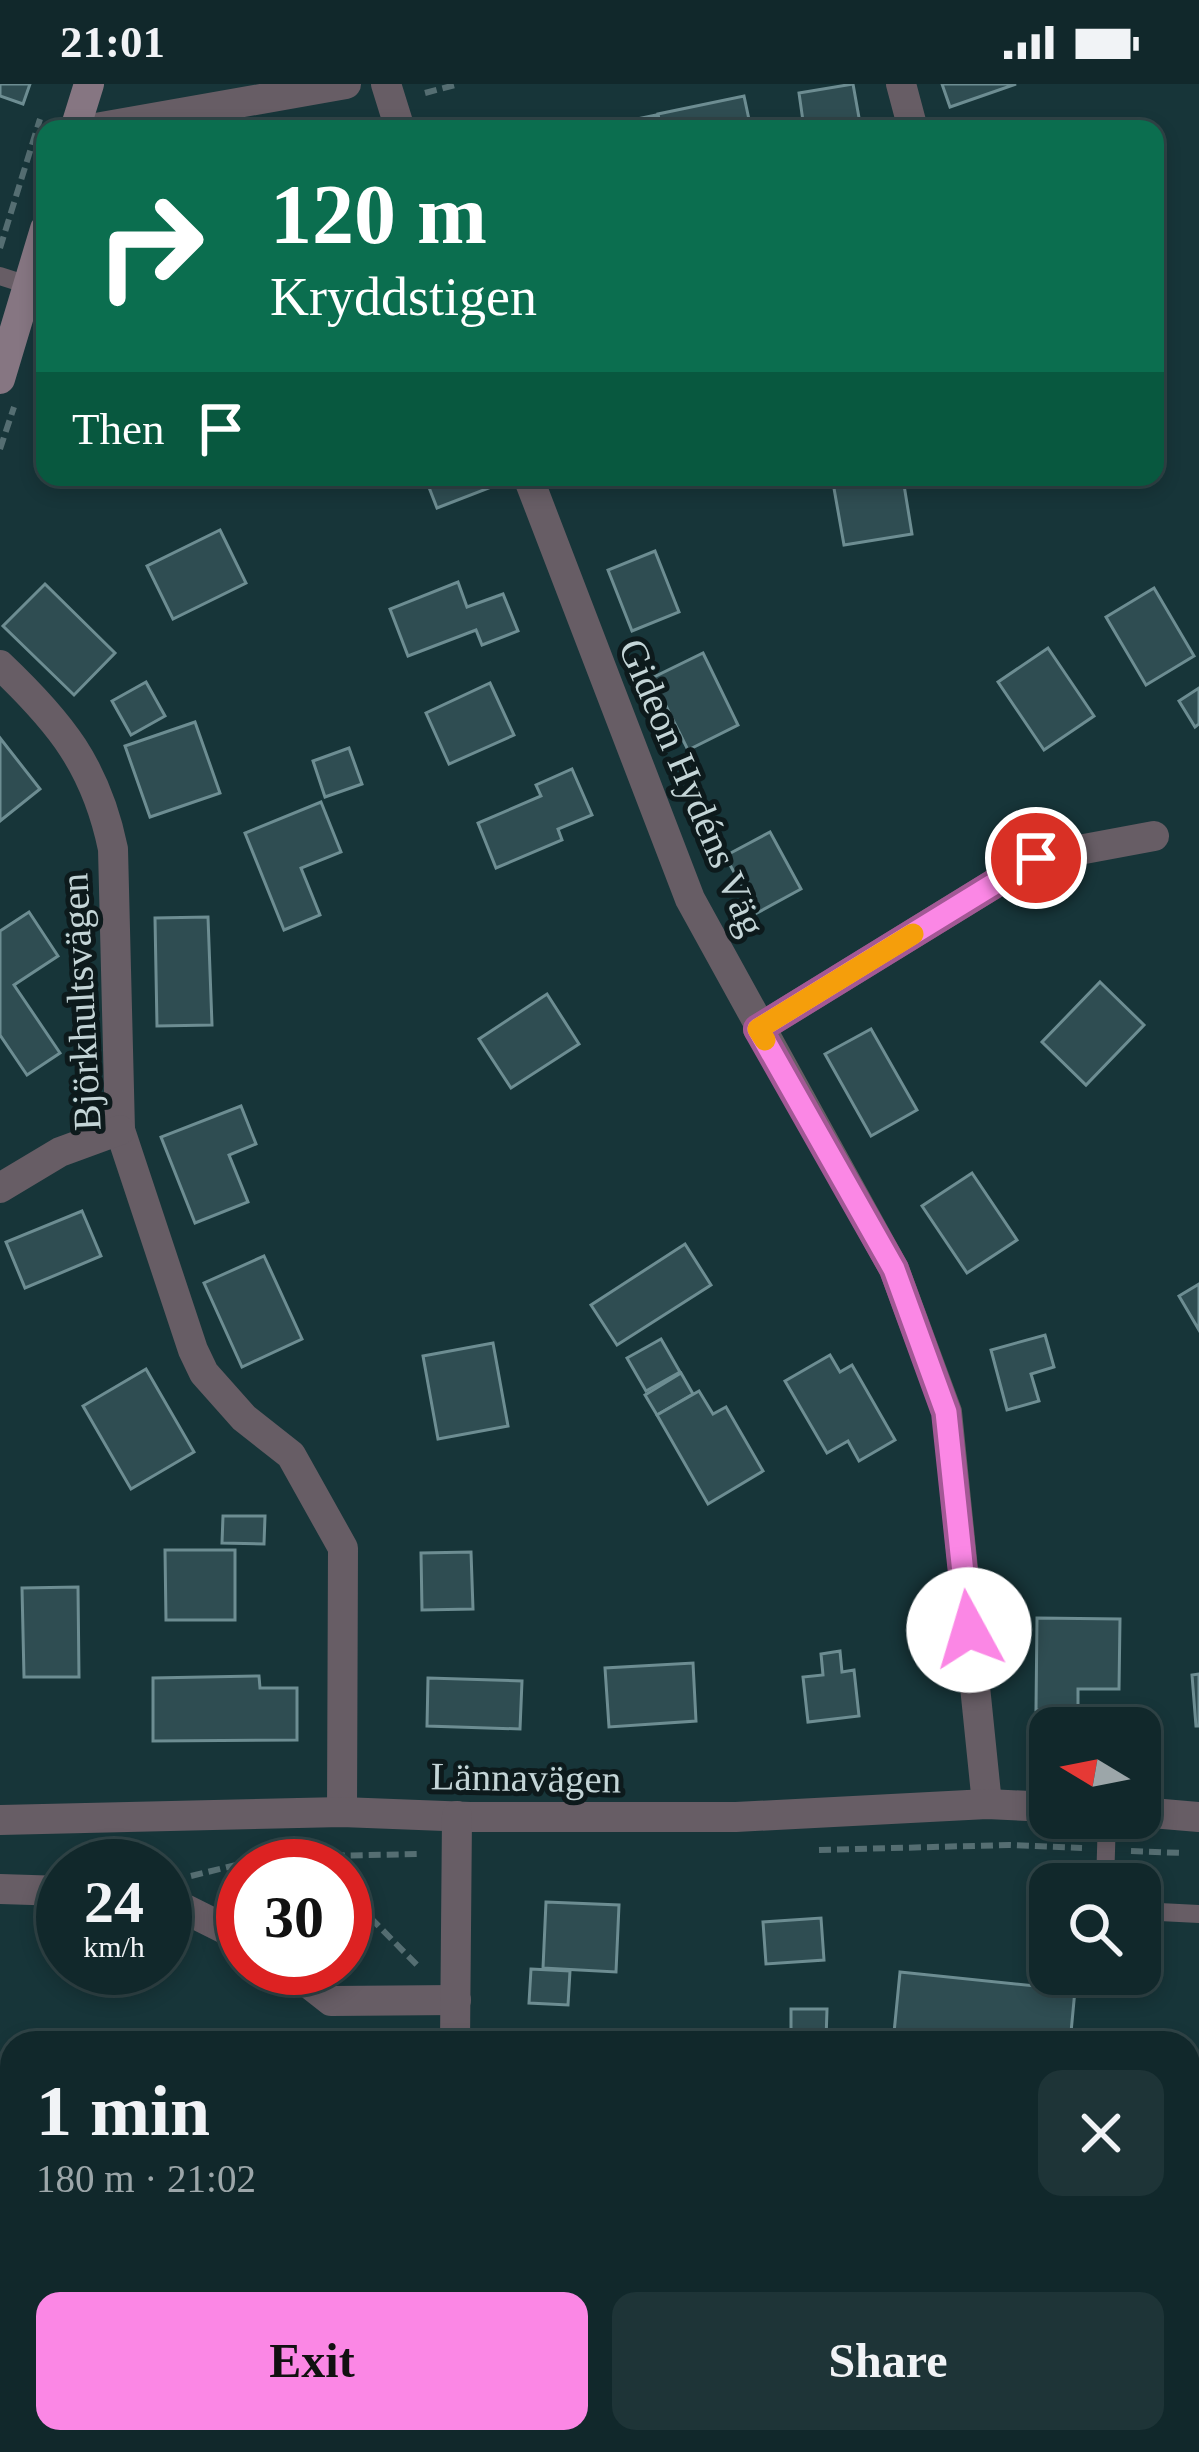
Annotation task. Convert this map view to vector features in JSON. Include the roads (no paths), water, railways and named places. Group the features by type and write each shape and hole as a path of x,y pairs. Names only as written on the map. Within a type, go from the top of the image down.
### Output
{"street":[{"path":"78,120 88,84"},
{"path":"127,120 233,94 346,84"},
{"path":"386,84 397,120"},
{"path":"901,84 911,120"},
{"path":"0,379 14,280 36,244"},
{"name":"Gideon Hydéns Väg","path":"531,486 690,899 894,1269 946,1412 987,1804"},
{"name":"Björkhultsvägen","path":"0,665 71,740 92,776 106,816 113,865 120,1130 193,1350 204,1372 244,1418 291,1455 344,1548 343,1812"},
{"path":"758,1029 1036,858 1154,836"},
{"path":"0,1188 60,1152 120,1130"},
{"name":"Lännavägen","path":"0,1820 343,1812 736,1817 1029,1806"},
{"path":"1161,1814 1199,1817"},
{"path":"455,2031 457,1816"},
{"path":"0,1889 36,1890"},
{"path":"322,1995 331,2002 456,2000"}],"lane":[{"path":"1161,1912 1199,1914"}]}
